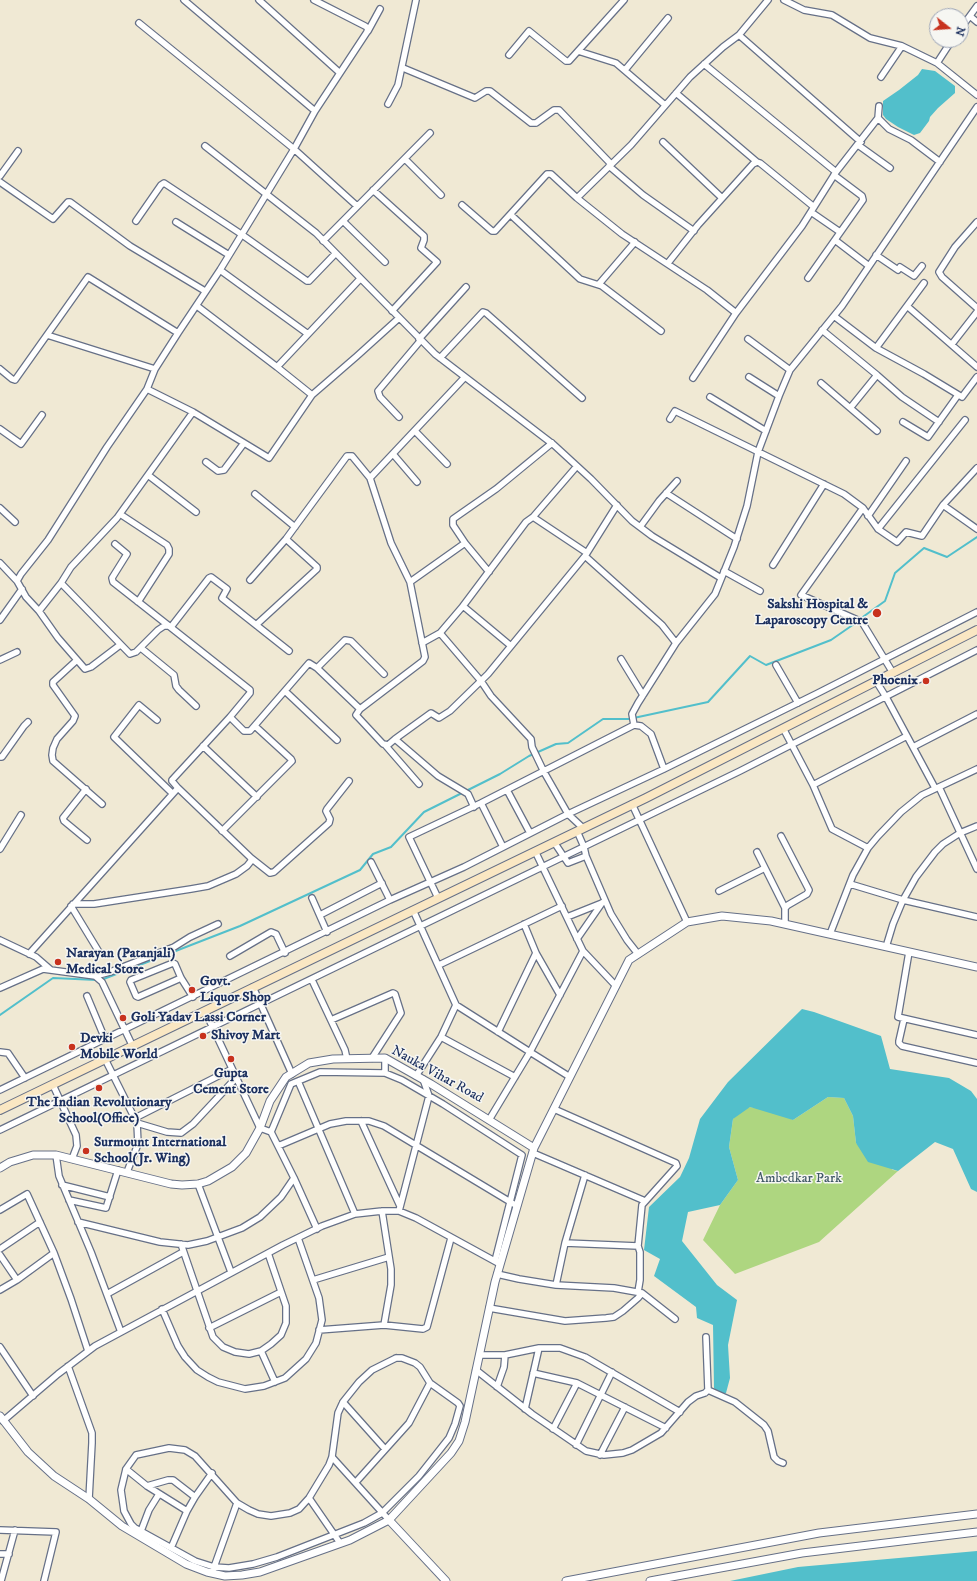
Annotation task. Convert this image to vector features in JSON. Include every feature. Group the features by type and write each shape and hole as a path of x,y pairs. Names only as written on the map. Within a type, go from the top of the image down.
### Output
{"main road":[{"path":"0,1110 133,1047 253,987 632,804 977,630"}],"street":[{"path":"184,0 315,111"},
{"path":"259,0 340,73"},
{"path":"314,0 365,26 368,31"},
{"path":"388,104 398,85 403,68 416,0"},
{"path":"509,55 530,31 566,61 569,61 624,0"},
{"path":"577,198 631,145 665,104 704,64 739,35 766,2 759,0"},
{"path":"784,0 804,10 821,12 839,18 870,38 902,46 937,63 977,95"},
{"path":"977,6 970,16 977,22"},
{"path":"18,582 21,574 48,540 107,447 147,389 155,369 229,256 315,111 368,31 380,9"},
{"path":"625,70 668,18"},
{"path":"139,23 294,148 357,206"},
{"path":"739,35 859,144 890,168"},
{"path":"881,77 902,46"},
{"path":"937,63 947,48"},
{"path":"578,52 613,61 665,104"},
{"path":"704,64 863,198 808,278"},
{"path":"403,68 476,98 486,91 490,91 531,123 536,123 554,110 559,110 610,165 643,195 694,231"},
{"path":"676,93 840,232"},
{"path":"693,378 736,313 802,226 835,173 878,118 879,106"},
{"path":"634,723 632,714 643,695 676,643 715,594 747,506 758,452 790,370 834,316 977,107"},
{"path":"878,118 890,130 911,140 940,162"},
{"path":"323,241 430,133"},
{"path":"664,142 722,198"},
{"path":"205,146 316,234 420,340 440,358 552,443 632,521 721,578"},
{"path":"0,176 18,151"},
{"path":"404,159 441,195"},
{"path":"668,263 722,198 753,164 757,162"},
{"path":"462,204 494,232 549,173 577,198 622,234 707,290 736,313"},
{"path":"0,182 53,218 68,202 70,202 130,246 205,291"},
{"path":"136,221 161,185 164,183 308,281 335,254"},
{"path":"373,190 424,236 421,248 437,262 392,312"},
{"path":"510,215 580,279 599,284 661,331"},
{"path":"343,221 385,262"},
{"path":"176,222 229,256"},
{"path":"977,222 955,247 939,272 942,277 977,308"},
{"path":"834,240 869,266"},
{"path":"599,284 635,242"},
{"path":"876,255 898,270 900,267 914,276 922,266"},
{"path":"220,270 308,334"},
{"path":"0,369 12,379 16,380 88,277 178,333"},
{"path":"277,367 360,279"},
{"path":"876,348 924,283"},
{"path":"399,417 380,397 378,391 466,287"},
{"path":"197,306 312,395"},
{"path":"907,306 977,367"},
{"path":"440,358 483,312 486,313 582,398"},
{"path":"952,344 977,312"},
{"path":"834,316 876,348 962,397 977,377"},
{"path":"147,389 193,412 267,458 270,457 312,395 399,318"},
{"path":"822,330 902,397 940,422"},
{"path":"47,335 155,369"},
{"path":"748,339 790,370"},
{"path":"851,407 877,375"},
{"path":"370,478 465,377"},
{"path":"749,377 779,396"},
{"path":"821,383 851,407 877,431"},
{"path":"903,422 928,437 958,395"},
{"path":"710,397 766,431"},
{"path":"670,419 675,411 844,494 863,508 878,529 897,542 906,532 922,536 943,505 977,468"},
{"path":"39,611 61,583 71,567 120,514 193,412"},
{"path":"0,429 21,444 42,415"},
{"path":"878,529 965,420"},
{"path":"415,431 447,464"},
{"path":"489,572 453,525 453,519 496,489 552,443"},
{"path":"206,462 218,471 224,470 244,444"},
{"path":"393,454 417,482"},
{"path":"250,580 286,539 349,455 352,456 370,478 391,543 410,582 425,657 423,661 360,709 356,715 386,746 419,784"},
{"path":"868,516 906,461"},
{"path":"422,643 440,633 463,606 526,522 577,466"},
{"path":"148,475 196,512"},
{"path":"640,526 677,481"},
{"path":"773,565 824,484"},
{"path":"666,493 736,539"},
{"path":"254,494 295,527"},
{"path":"386,746 430,713 439,718 450,711 482,681 586,554 617,505"},
{"path":"943,505 977,530"},
{"path":"0,508 15,522"},
{"path":"863,508 801,595 862,622 893,673"},
{"path":"120,514 167,545 169,549 169,554 138,602"},
{"path":"532,516 586,554 662,625 676,643"},
{"path":"256,625 317,569 286,539"},
{"path":"410,582 466,543"},
{"path":"115,544 127,554 112,580 113,582 250,690 248,696 230,717 172,780 178,788 251,858 270,873 274,872 329,823 330,819 326,811 349,781"},
{"path":"0,563 18,582 26,597 39,611 58,638 86,670 120,645"},
{"path":"724,571 760,591"},
{"path":"170,626 210,577 227,589 222,598 290,651"},
{"path":"61,583 130,654 141,648 158,630 164,626 170,626"},
{"path":"0,620 22,589"},
{"path":"463,606 511,646"},
{"path":"0,1090 285,953 390,900 431,882 568,814 664,769 977,612"},
{"path":"440,633 482,681 491,696 531,739 532,747 544,772 568,814 580,829 586,856 604,902 627,940 638,954"},
{"path":"317,668 345,640 348,639 384,674"},
{"path":"141,648 174,674 175,682 179,690 196,706"},
{"path":"0,1130 543,868 792,745 977,650"},
{"path":"0,660 17,652"},
{"path":"621,659 643,695"},
{"path":"77,660 53,682 53,685 75,716 73,722 57,739 52,755 54,761 102,804"},
{"path":"230,717 244,731 250,731 309,663 317,668 360,709"},
{"path":"776,665 798,703"},
{"path":"876,681 937,788 977,869"},
{"path":"286,691 337,740"},
{"path":"157,720 139,705 114,737 172,793"},
{"path":"913,747 977,714"},
{"path":"0,757 2,757 28,722"},
{"path":"634,723 641,726 651,734 664,769"},
{"path":"438,898 409,837 544,772 634,723"},
{"path":"222,831 292,761 255,726"},
{"path":"783,728 813,786 832,829 868,848"},
{"path":"813,786 907,736"},
{"path":"395,739 438,776 465,792 474,807"},
{"path":"204,746 257,797"},
{"path":"830,934 850,884 868,848 901,812 922,795 977,769"},
{"path":"29,954 178,788"},
{"path":"86,789 63,818 64,821 87,840"},
{"path":"508,790 530,833"},
{"path":"481,803 503,847"},
{"path":"632,804 688,922"},
{"path":"0,849 21,815"},
{"path":"886,947 893,924 903,900 916,877 943,844 960,833 977,826"},
{"path":"781,836 809,890 807,894 784,908"},
{"path":"554,842 568,863 586,856"},
{"path":"535,851 583,951 616,986"},
{"path":"757,852 784,908 785,924"},
{"path":"72,905 117,901 208,886 236,874 251,862 251,858"},
{"path":"371,862 390,900"},
{"path":"719,891 765,868"},
{"path":"320,915 382,883"},
{"path":"850,884 903,900 977,917"},
{"path":"312,898 327,932"},
{"path":"566,917 604,902"},
{"path":"577,939 604,902"},
{"path":"72,905 99,952"},
{"path":"439,965 562,906"},
{"path":"413,910 456,1005 570,1077"},
{"path":"498,1263 534,1150 629,960 688,922 722,916 771,921 977,967"},
{"path":"0,988 43,969 96,977 174,947 190,937 218,924"},
{"path":"524,924 536,953 560,995"},
{"path":"230,956 271,932 276,934 285,953"},
{"path":"0,940 36,957 51,970"},
{"path":"489,1120 530,1052 583,951"},
{"path":"909,952 898,1015 900,1018 977,1035"},
{"path":"498,1032 536,953"},
{"path":"182,978 138,997 136,996 130,982 131,980 172,963 175,964 193,997"},
{"path":"96,977 102,982 133,1047"},
{"path":"312,980 345,1050 347,1059"},
{"path":"253,987 292,1074"},
{"path":"331,1020 393,993 395,994 401,1014 372,1058"},
{"path":"87,996 105,1039"},
{"path":"400,1208 429,1096 419,1078 456,1005"},
{"path":"205,1011 260,1128 271,1132 317,1229"},
{"path":"904,1019 899,1041 902,1046 977,1063"},
{"path":"441,1037 515,1077"},
{"path":"0,1052 8,1053 25,1078"},
{"name":"Nauka Vihar Road","path":"0,1168 10,1162 33,1154 72,1159 171,1184 198,1184 208,1181 232,1167 246,1152 260,1128 270,1101 286,1077 309,1063 372,1058 385,1058 489,1120 534,1150"},
{"path":"385,1058 385,1073"},
{"path":"105,1059 136,1120 138,1144 128,1172"},
{"path":"136,1120 232,1069"},
{"path":"271,1132 291,1084 320,1072 385,1073 402,1080 429,1096 522,1155 510,1202 497,1274 465,1422 459,1441 451,1452 389,1520 340,1543 260,1572 225,1576 213,1570 195,1560 171,1548 131,1524 122,1504 121,1490 126,1469 136,1455 140,1453 169,1448 185,1450 195,1456 212,1473 237,1503 258,1514 271,1516 294,1511 309,1498 324,1476 332,1457 338,1413 343,1402 359,1382 372,1370 396,1358 402,1358 416,1363 430,1383 459,1404 455,1424 449,1438 418,1476 382,1513 364,1523 334,1535 277,1557 253,1564 213,1570 186,1564 122,1526 89,1500 54,1476 28,1452 2,1418 33,1396 88,1351 196,1290 317,1229 355,1214 400,1208"},
{"path":"136,1120 167,1132 181,1132 193,1124 236,1078"},
{"path":"298,1081 355,1214"},
{"path":"53,1085 76,1136 77,1146 72,1159"},
{"path":"489,1308 565,1321 606,1318 624,1311 638,1298 640,1292 640,1252 638,1246 642,1205 676,1166 676,1162 554,1109"},
{"path":"361,1121 400,1208 451,1238 498,1263"},
{"path":"278,1146 330,1124 369,1121 384,1126 517,1206"},
{"path":"534,1150 585,1176 645,1202"},
{"path":"56,1156 62,1185 121,1332"},
{"path":"69,1200 105,1209 107,1207 118,1170"},
{"path":"556,1285 565,1243 585,1176"},
{"path":"78,1222 160,1242 188,1245 207,1241 242,1228 260,1217 281,1197 294,1178"},
{"path":"198,1184 231,1272"},
{"path":"62,1185 110,1197"},
{"path":"0,1210 27,1194 54,1252 88,1351"},
{"path":"382,1211 390,1257 391,1285 384,1325"},
{"path":"0,1249 40,1222"},
{"path":"162,1309 178,1346 185,1357 197,1370 208,1378 245,1389 264,1386 285,1378 306,1359 316,1343 322,1320 319,1298 298,1238"},
{"path":"320,1330 384,1325 397,1325 422,1329 427,1327 451,1238"},
{"path":"565,1243 638,1246"},
{"path":"181,1244 213,1337 223,1347 235,1352 249,1354 261,1351 271,1344 281,1335 286,1323 286,1306 268,1253"},
{"path":"0,1290 17,1280 54,1252"},
{"path":"107,1294 183,1252"},
{"path":"0,1255 17,1280"},
{"path":"313,1280 390,1257"},
{"path":"497,1274 519,1280 556,1285 614,1288 640,1292 675,1319"},
{"path":"209,1328 281,1292"},
{"path":"706,1337 708,1390"},
{"path":"0,1347 33,1396"},
{"path":"480,1355 505,1355 539,1348 560,1348 585,1357 680,1412"},
{"path":"525,1409 539,1348"},
{"path":"261,1351 275,1382"},
{"path":"497,1387 504,1367 505,1355"},
{"path":"68,1366 92,1433 89,1500"},
{"path":"476,1370 525,1409 576,1445 586,1451 600,1455 623,1453 632,1450 661,1433 696,1396 708,1390"},
{"path":"576,1445 612,1372"},
{"path":"533,1373 577,1383 666,1428"},
{"path":"356,1482 409,1423 430,1383"},
{"path":"553,1429 577,1383"},
{"path":"708,1390 735,1402 759,1420 768,1431 774,1457 783,1463"},
{"path":"343,1402 385,1450"},
{"path":"600,1455 625,1407"},
{"path":"332,1457 446,1581"},
{"path":"126,1469 147,1486 187,1511"},
{"path":"171,1548 187,1511 212,1473"},
{"path":"147,1486 173,1480 195,1497"},
{"path":"141,1531 149,1510 160,1494"},
{"path":"309,1498 340,1543"},
{"path":"213,1570 237,1503"},
{"path":"566,1581 819,1533 977,1514"},
{"path":"0,1530 56,1532 44,1581"},
{"path":"1,1581 15,1530"},
{"path":"650,1581 802,1553 977,1532"},
{"path":"0,1554 8,1554"}],"green space":[{"name":"Ambedkar Park","path":"828,1097 844,1098 853,1116 856,1143 893,1170 898,1171 819,1242 735,1274 703,1240 720,1205 738,1180 729,1147 733,1119 740,1110 750,1107 776,1111 793,1120"}],"water":[{"path":"922,69 935,71 955,86 955,93 930,117 929,121 920,133 914,135 886,119 883,115 883,101 918,75"},
{"path":"802,1009 881,1036 890,1069 949,1078 971,1091 977,1099 977,1192 971,1189 953,1149 935,1142 898,1171 868,1162 856,1143 853,1116 844,1098 828,1097 793,1120 750,1107 733,1119 729,1147 738,1180 720,1205 688,1212 682,1241 717,1285 737,1300 728,1345 730,1378 726,1393 719,1395 714,1388 713,1325 697,1318 696,1307 654,1276 660,1259 644,1250 649,1207 680,1177 689,1158 700,1119 728,1082"},
{"path":"977,1551 977,1581 730,1581 798,1567"}],"waterway":[{"path":"860,619 885,601 895,573 924,548 947,557 977,537"},
{"path":"101,980 240,926 360,870 373,854 391,847 424,812 500,774 529,756 556,744 568,743 603,719 629,719 708,702 750,656 766,665 831,640 857,622"},
{"path":"0,1015 53,978 97,980"}],"place":[{"name":"Sakshi Hospital & Laparoscopy Centre","path":"877,613"},
{"name":"Phoenix","path":"926,681"},
{"name":"Narayan (Patanjali) Medical Store","path":"58,962"},
{"name":"Govt. Liquor Shop","path":"192,990"},
{"name":"Goli Yadav Lassi Corner","path":"123,1018"},
{"name":"Shivoy Mart","path":"203,1036"},
{"name":"Devki Mobile World","path":"72,1047"},
{"name":"Gupta Cement Store","path":"231,1059"},
{"name":"The Indian Revolutionary School(Office)","path":"99,1088"},
{"name":"Surmount International School(Jr. Wing)","path":"86,1151"}]}
